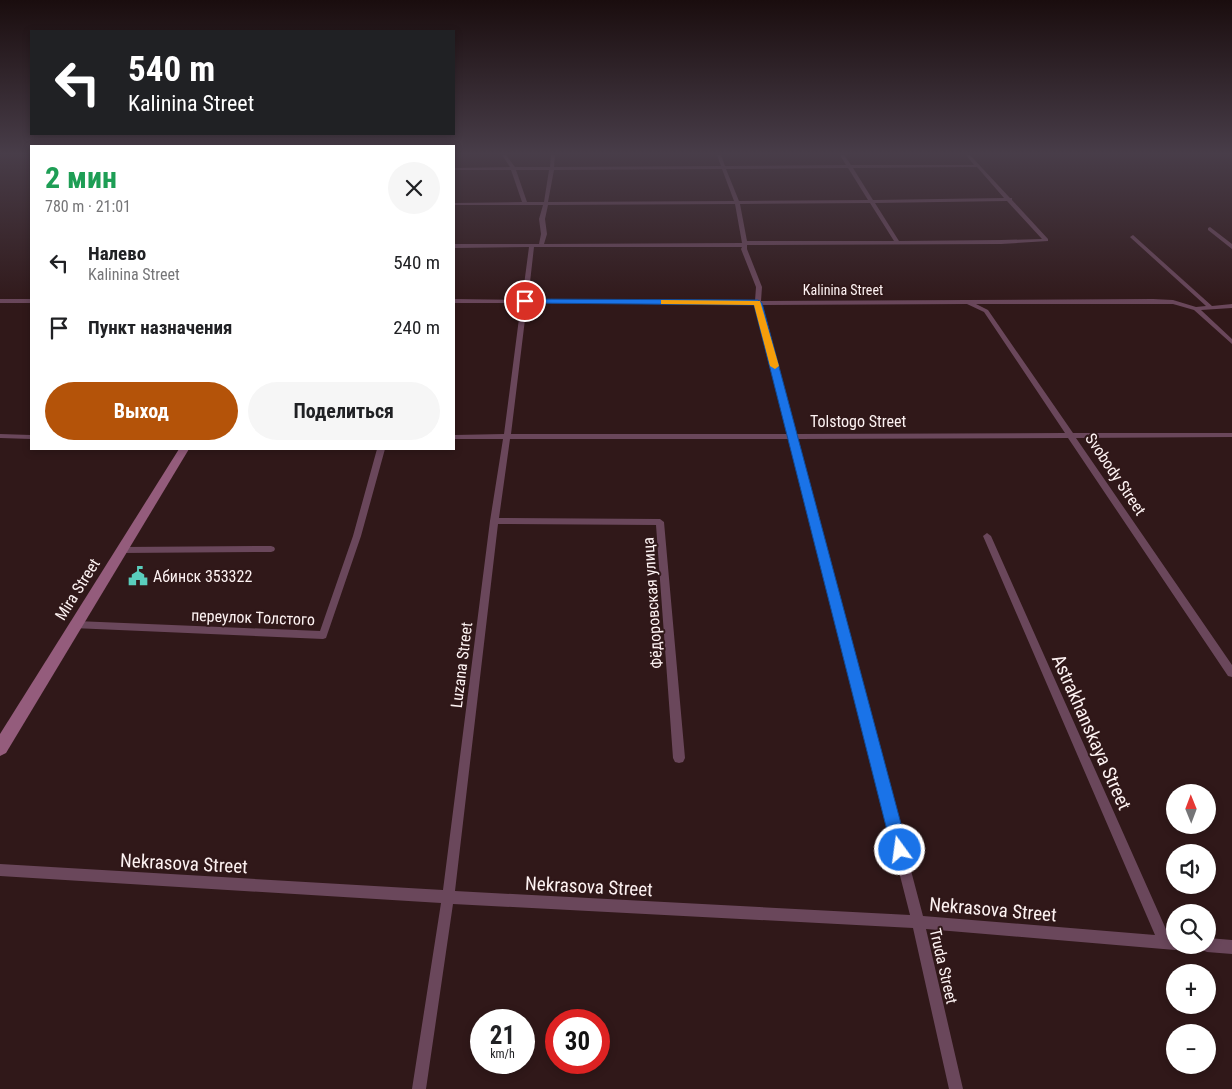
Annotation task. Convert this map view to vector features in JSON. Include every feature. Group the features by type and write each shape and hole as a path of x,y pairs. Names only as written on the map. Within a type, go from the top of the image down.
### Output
{"main road":[{"name":"Mira Street","path":"0,748 183,450"}],"street":[{"name":"Luzana Street","path":"419,1089 448,897 494,521 525,301 536,245 544,234 542,218 545,206"},
{"name":"Truda Street","path":"738,206 745,244 759,287 758,303 918,922 956,1089"},
{"path":"874,206 898,243"},
{"path":"455,246 898,243 1046,240 1016,206"},
{"path":"1210,230 1232,247"},
{"path":"1133,237 1209,306"},
{"path":"0,301 30,301"},
{"name":"Kalinina Street","path":"455,301 758,303 1153,301 1172,302 1196,308 1232,306"},
{"name":"Svobody Street","path":"967,302 986,311 1232,673"},
{"path":"1196,308 1232,342"},
{"name":"Tolstogo Street","path":"455,437 1232,435"},
{"path":"0,436 30,437"},
{"name":"переулок Толстого","path":"76,625 310,636 323,634 356,536 381,450"},
{"name":"Фёдоровская улица","path":"494,521 660,522 678,758"},
{"name":"Astrakhanskaya Street","path":"987,536 1166,933"},
{"path":"122,550 271,549"},
{"name":"Nekrasova Street","path":"0,870 448,897 918,922 1166,942"},
{"path":"1216,946 1232,947"}],"slow traffic":[{"path":"664,302 758,303 775,366"}],"place":[{"name":"Абинск 353322","path":"138,576"}],"route":[{"path":"525,301 758,303 900,850"}]}
